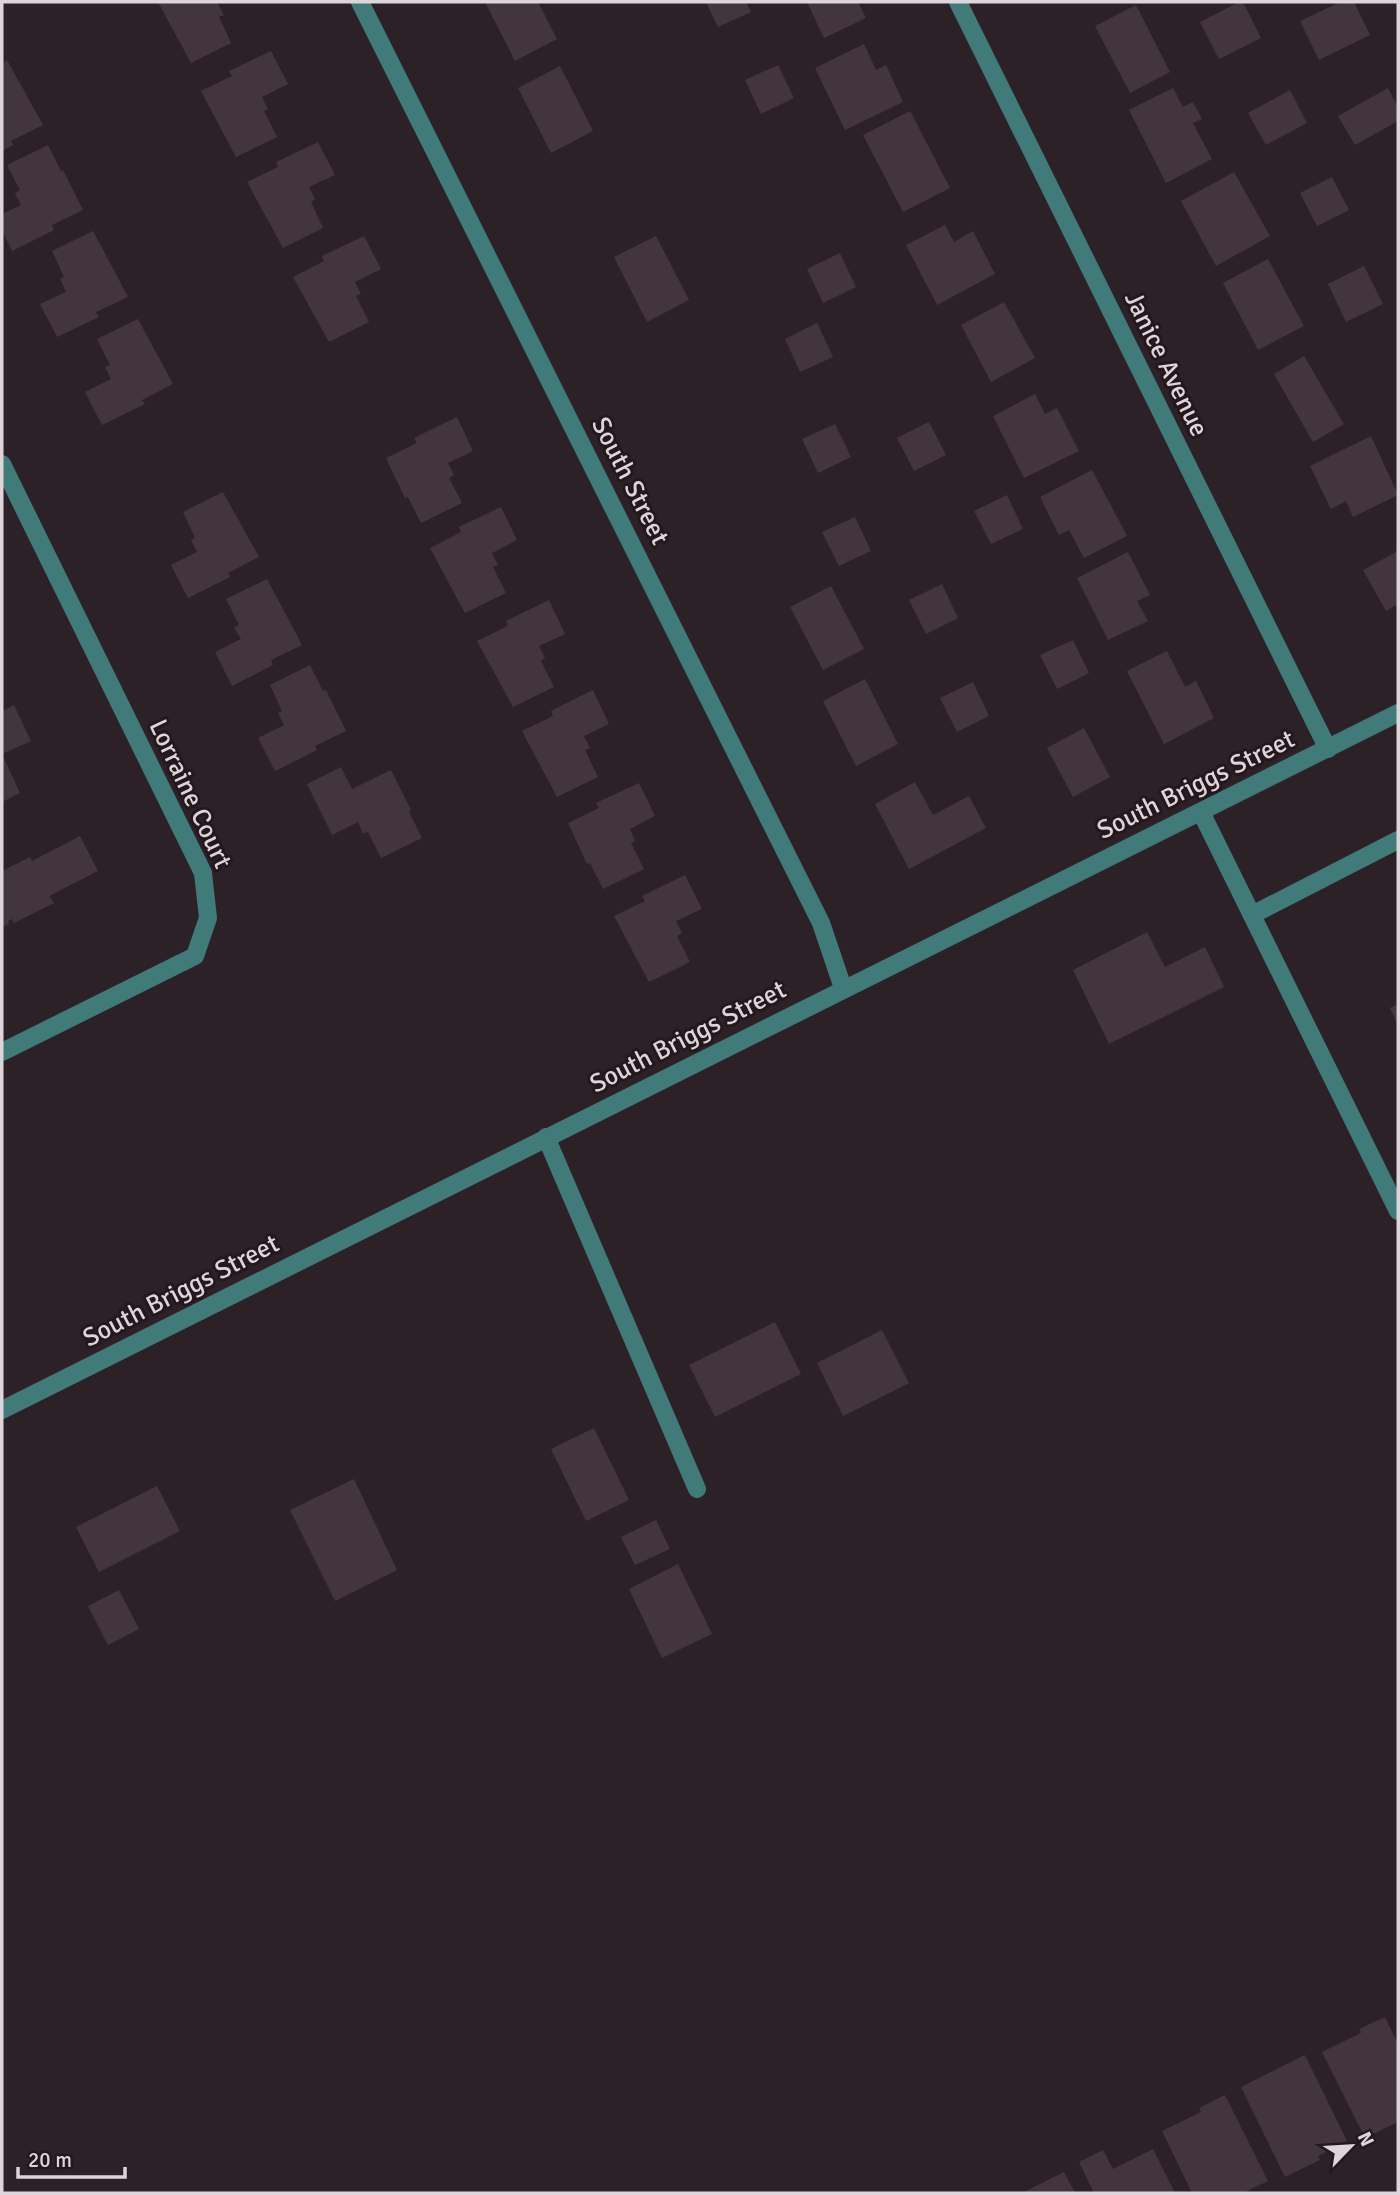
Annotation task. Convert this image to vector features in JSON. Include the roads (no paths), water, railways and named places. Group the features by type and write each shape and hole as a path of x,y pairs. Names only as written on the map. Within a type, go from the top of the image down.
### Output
{"street":[{"name":"South Street","path":"360,2 821,922 844,988"},
{"name":"Janice Avenue","path":"958,2 1328,749"},
{"name":"Lorraine Court","path":"2,464 203,873 208,918 195,956 2,1052"},
{"name":"South Briggs Street","path":"2,1410 1398,713"},
{"path":"1201,812 1398,1211"},
{"path":"1252,915 1398,840"},
{"path":"546,1137 697,1489"}]}
